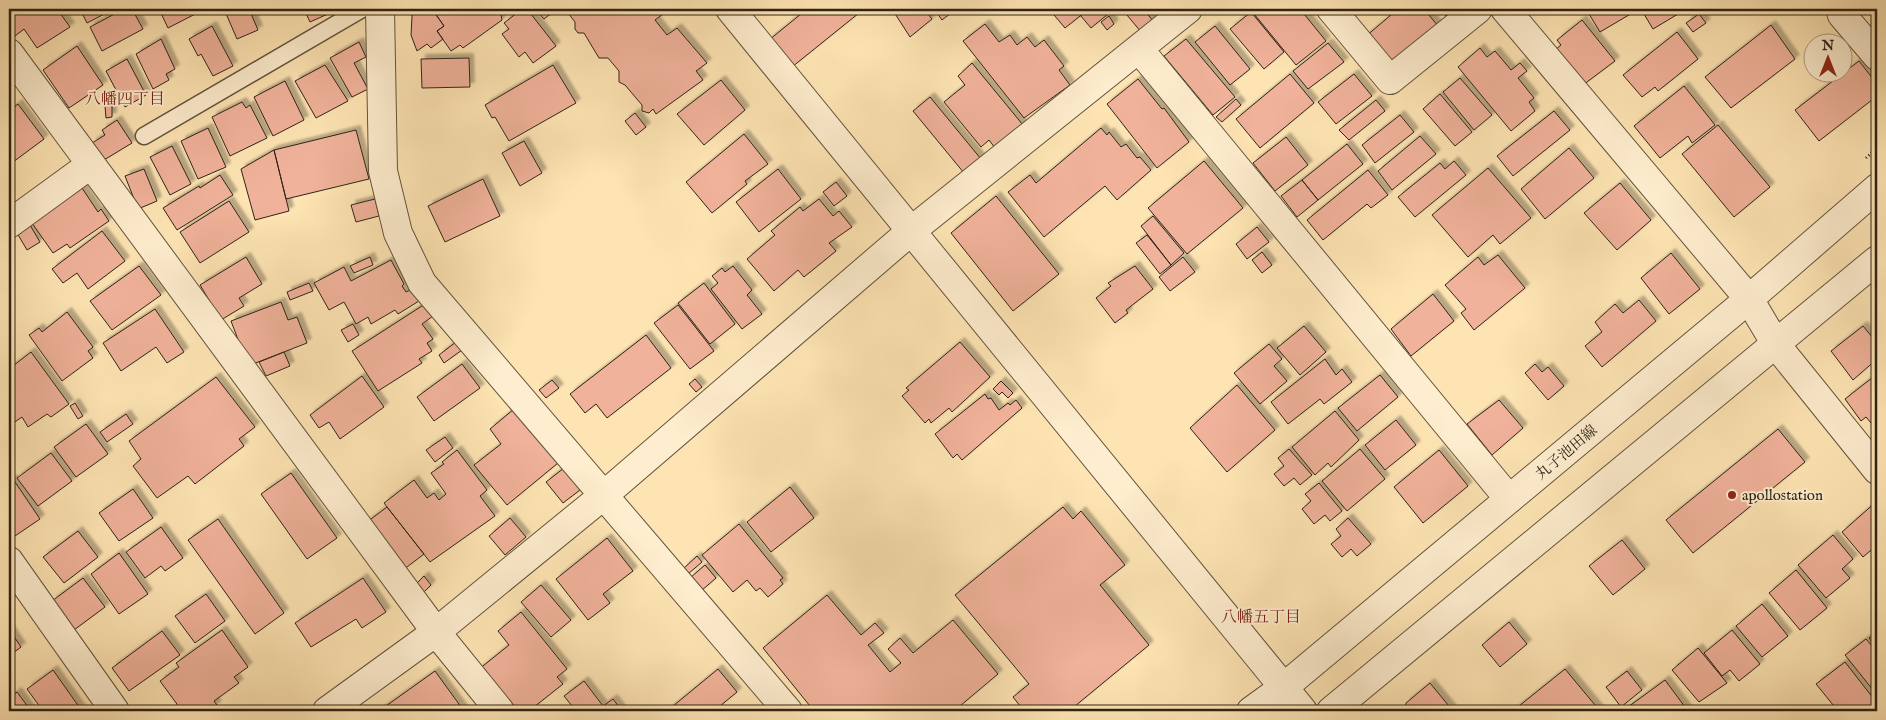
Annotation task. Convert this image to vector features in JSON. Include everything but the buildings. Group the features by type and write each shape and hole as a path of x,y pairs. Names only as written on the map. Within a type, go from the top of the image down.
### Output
{"street":[{"path":"380,9 382,172 398,232 422,284 788,711"},
{"path":"730,9 1303,711"},
{"path":"327,711 436,632 604,495 910,231 1188,9"},
{"path":"1331,9 1390,80 1478,9"},
{"path":"1506,9 1749,299 1777,346 1877,470"},
{"path":"1840,9 1842,15 1877,56"},
{"path":"1139,49 1509,499"},
{"path":"9,53 436,632 500,711"},
{"path":"9,224 90,165"},
{"name":"丸子池田線","path":"1251,711 1284,687 1749,299 1877,188"},
{"path":"1331,711 1777,346 1877,260"},
{"path":"9,562 115,711"}],"lane":[{"path":"144,136 362,9"}],"place":[{"name":"apollostation","path":"1732,495"}],"district":[{"name":"八幡四丁目","path":"125,98"},
{"name":"八幡五丁目","path":"1261,616"}]}
